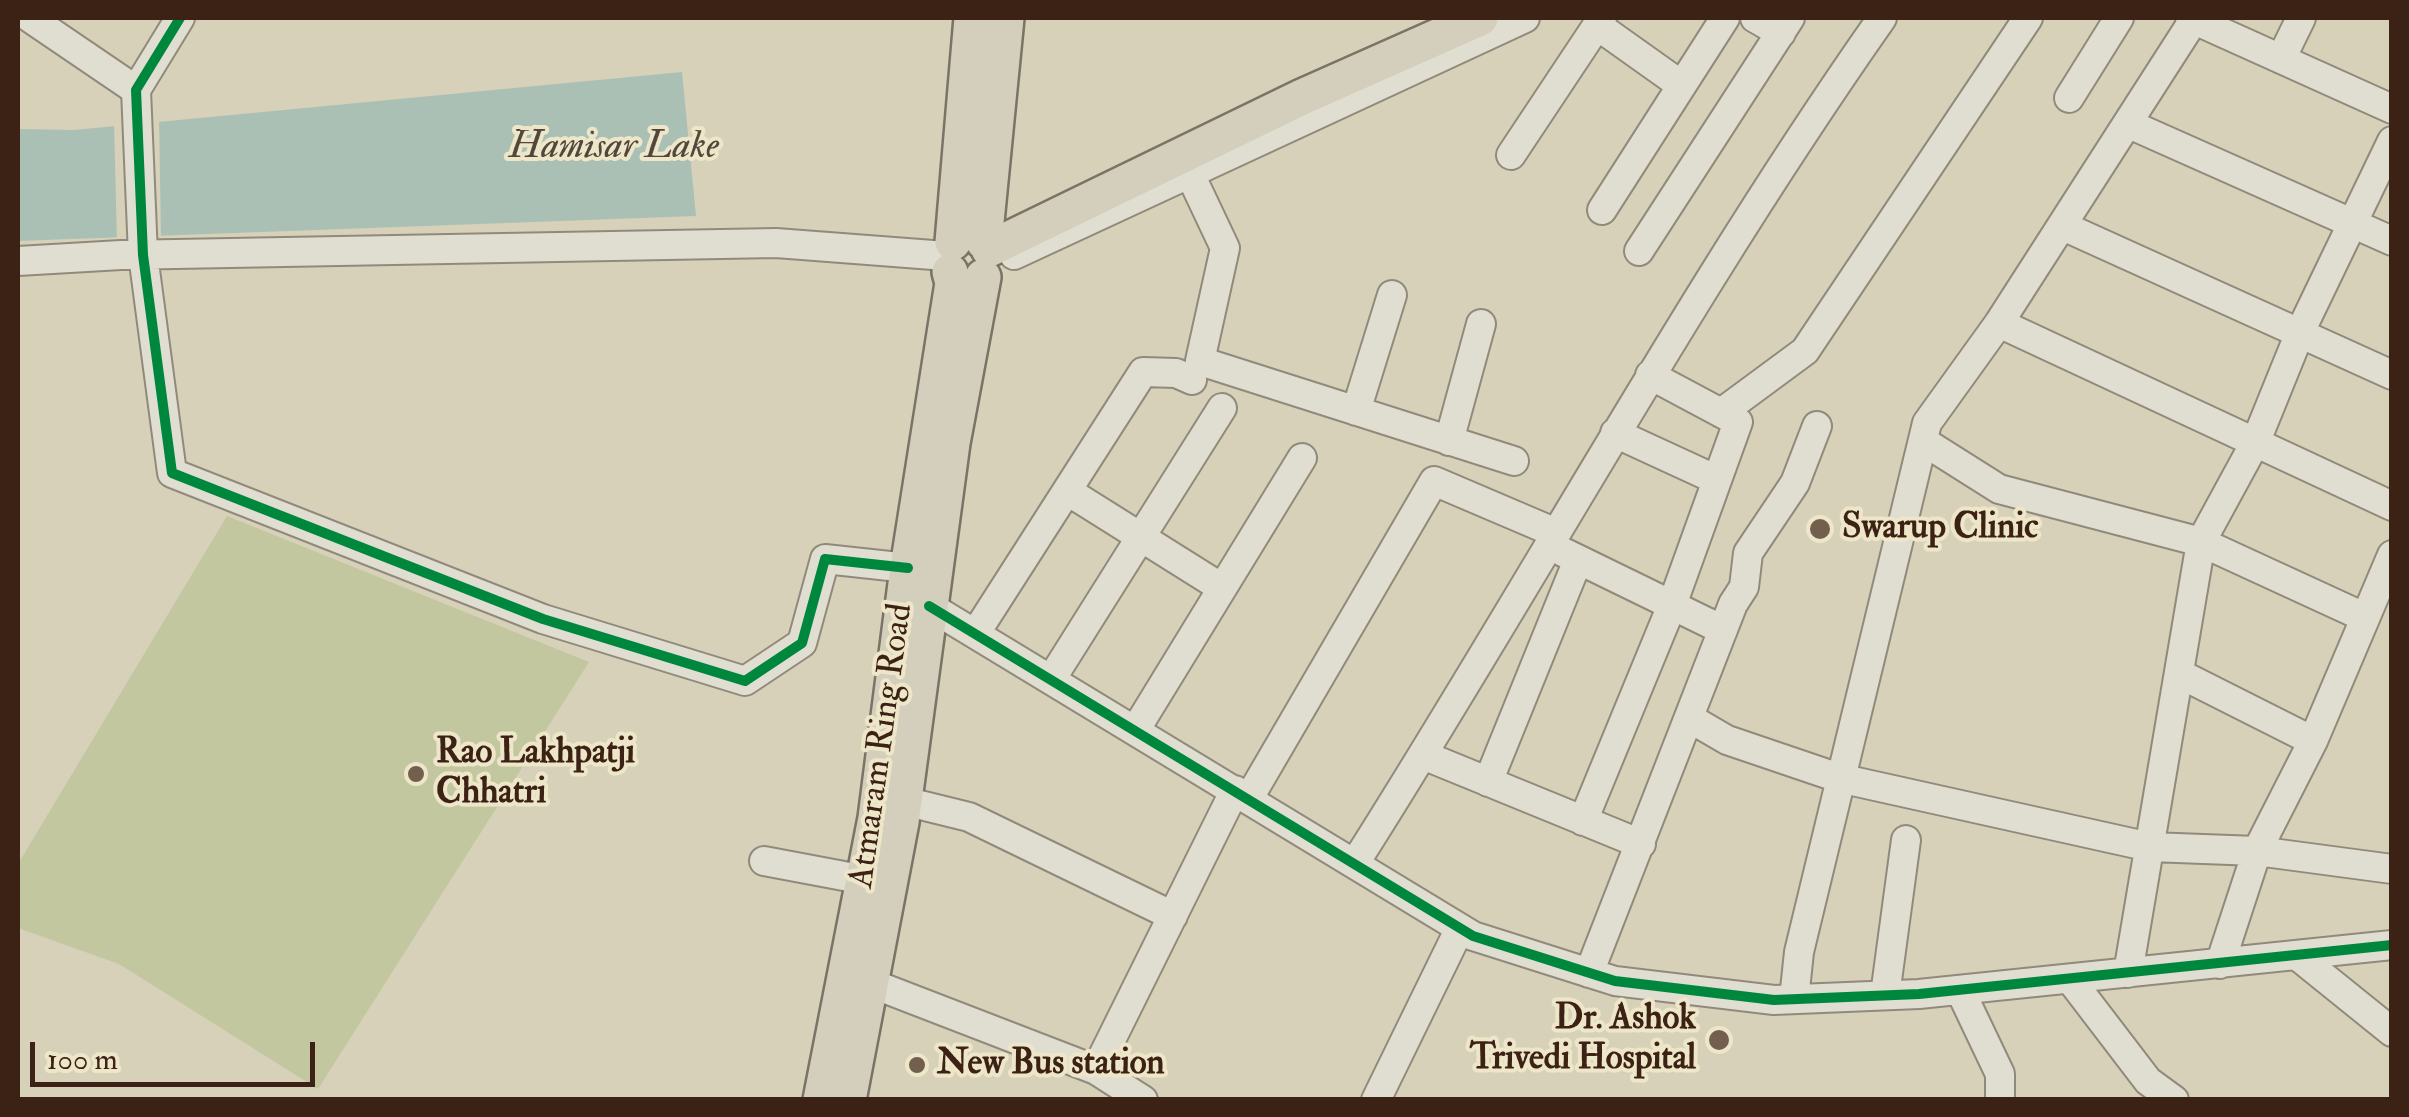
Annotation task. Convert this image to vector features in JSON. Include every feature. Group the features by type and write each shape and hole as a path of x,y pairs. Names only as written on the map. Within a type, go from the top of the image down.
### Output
{"main road":[{"name":"Atmaram Ring Road","path":"821,1100 866,880 908,568 953,283 971,257 972,18"},
{"name":"Atmaram Ring Road","path":"848,1100 873,984 904,801 971,257 1006,18"},
{"path":"971,257 1302,97 1480,18"}],"street":[{"path":"180,18 136,90 143,255 172,473 542,620 744,681 802,643 825,559 908,568"},
{"path":"18,262 143,255 776,243 971,257 1190,174 1310,114 1525,18"},
{"path":"1602,210 1725,18"},
{"path":"1639,251 1785,25 1755,18"},
{"path":"1354,863 1423,756 1650,375 1882,18"},
{"path":"1721,413 1805,351 2028,18"},
{"path":"2069,98 2120,18"},
{"path":"1794,999 1799,952 1839,778 1927,423 2063,226 2193,18 2390,106"},
{"path":"2281,58 2300,18"},
{"path":"46,22 136,90"},
{"path":"1511,155 1600,22 1681,86"},
{"path":"2128,124 2392,241"},
{"path":"2128,973 2201,542 2256,441 2301,330 2392,140"},
{"path":"1190,174 1225,248 1200,360 1514,462"},
{"path":"2063,226 2301,330 2392,375"},
{"path":"1356,411 1392,294"},
{"path":"1999,323 2392,506"},
{"path":"1449,441 1481,324"},
{"path":"977,631 1143,372 1176,374 1192,380"},
{"path":"1583,820 1672,605 1738,422 1650,375"},
{"path":"1052,678 1222,408"},
{"path":"1589,972 1723,630 1744,587 1748,553 1795,483 1817,426"},
{"path":"1615,433 1718,480"},
{"path":"1922,442 1998,489 2201,542 2364,618"},
{"path":"1136,729 1302,458"},
{"path":"1096,1070 1173,916 1242,794 1434,482 1552,539 1578,560 1723,630"},
{"path":"1069,492 1222,588"},
{"path":"2220,964 2257,851 2313,741 2392,554"},
{"path":"1488,782 1578,560"},
{"path":"929,606 977,631 1460,928 1615,981 1794,999 1885,995 2299,957 2388,939"},
{"path":"2180,674 2313,741"},
{"path":"1691,719 1727,740 1839,778 2150,847 2257,851 2392,869"},
{"path":"1423,756 1640,844"},
{"path":"904,801 969,817 1173,916"},
{"path":"1885,995 1906,840"},
{"path":"764,861 866,880"},
{"path":"1376,1100 1460,928"},
{"path":"2299,957 2385,1021"},
{"path":"2070,979 2143,1090 2174,1100"},
{"path":"873,984 1096,1070 1143,1100"},
{"path":"1960,990 2000,1074 2000,1100"}],"green space":[{"path":"227,516 589,662 318,1089 119,964 18,928 18,864"}],"water":[{"name":"Hamisar Lake","path":"682,72 696,216 18,241 18,129 74,130"}],"pier":[{"path":"159,117 161,241 117,242 114,121"}],"cycle path":[{"path":"180,18 136,90 143,255 172,473 543,619 745,681 802,643 825,559 908,568"},
{"path":"929,606 1473,936 1615,981 1774,1000 1919,994 2392,945"}],"place":[{"name":"Swarup Clinic","path":"1820,529"},
{"name":"Rao Lakhpatji Chhatri","path":"416,774"},
{"name":"Dr. Ashok Trivedi Hospital","path":"1719,1040"},
{"name":"New Bus station","path":"917,1065"}]}
